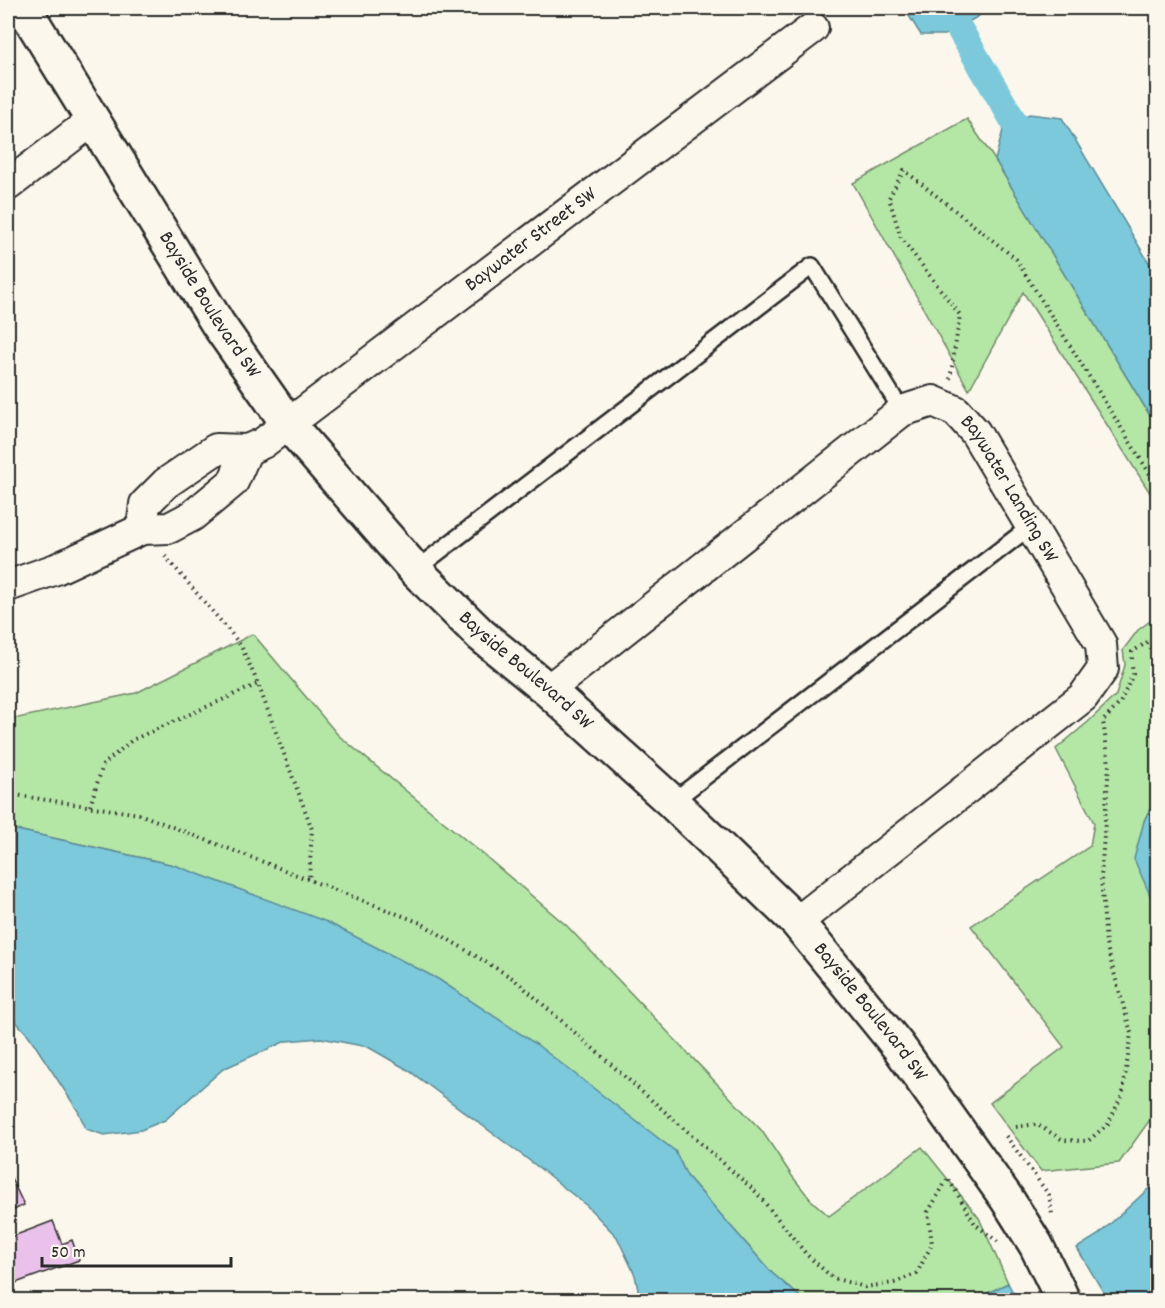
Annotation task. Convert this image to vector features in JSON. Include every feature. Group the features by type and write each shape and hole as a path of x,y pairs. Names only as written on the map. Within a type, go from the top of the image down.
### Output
{"street":[{"name":"Bayside Boulevard SW","path":"24,8 218,324 288,423 415,570 481,635 548,690 672,801 797,922 898,1046 1007,1199 1045,1234 1063,1300"},
{"name":"Baywater Street SW","path":"247,450 263,443 813,28"},
{"path":"8,184 93,120"},
{"name":"Baywater Landing SW","path":"548,690 902,411 933,401 956,411 975,432 1101,644 1103,669 1083,697 797,922"},
{"path":"8,585 56,569 142,529 169,528 192,516 233,482 247,450 216,449 166,483 145,504 142,529"}],"lane":[{"path":"415,570 812,266 902,411"},
{"path":"672,801 1031,526"}],"path":[{"path":"944,406 960,315 901,238 889,198 904,170 1016,259 1158,487"},
{"path":"142,529 241,646 258,684 312,829 309,880"},
{"path":"1016,1127 1036,1124 1063,1140 1088,1141 1108,1124 1123,1094 1131,1034 1106,944 1101,877 1109,764 1103,721 1120,703 1133,674 1132,652 1158,635"},
{"path":"90,806 103,765 132,740 258,684"},
{"path":"8,794 139,814 421,923 514,979 756,1192 807,1255 833,1278 865,1287 894,1283 917,1272 932,1244 928,1212 948,1178 975,1224 1002,1245"},
{"path":"1006,1136 1049,1195 1045,1234"}],"green space":[{"path":"967,119 995,160 1157,427 1157,504 1023,292 969,390 853,183"},
{"path":"1157,616 1157,795 1144,821 1157,915 1157,1100 1152,1117 1119,1163 1041,1171 990,1103 1064,1047 971,926 1090,846 1094,823 1056,749 1116,695 1125,665 1123,650 1138,630"},
{"path":"253,634 338,735 567,926 762,1131 792,1176 811,1200 829,1216 922,1147 979,1218 1008,1283 974,1300 804,1300 772,1273 687,1176 675,1151 174,865 8,828 8,720 136,693"}],"water":[{"path":"904,8 981,8 979,16 945,35 921,35"},
{"path":"1029,114 1062,118 1157,276 1157,427 995,160 1003,130"},
{"path":"1157,795 1157,915 1134,859 1144,821"},
{"path":"8,828 174,865 327,922 438,979 536,1044 675,1151 687,1176 772,1273 804,1300 640,1300 635,1275 617,1237 587,1206 408,1070 368,1047 321,1038 286,1041 223,1069 165,1120 141,1130 104,1135 86,1129 78,1111 29,1036 8,1013"},
{"path":"1157,1100 1157,1160 1152,1117"},
{"path":"1157,1181 1157,1300 1108,1300 1077,1248 1098,1235"},
{"path":"1008,1283 1017,1300 974,1300"}],"building":[{"path":"8,1134 14,1145 8,1149"},
{"path":"10,1176 24,1205 8,1213 8,1177"},
{"path":"53,1221 62,1244 72,1240 79,1260 13,1284 8,1268 8,1238"}],"waterway":[{"path":"947,8 1033,154"}]}
